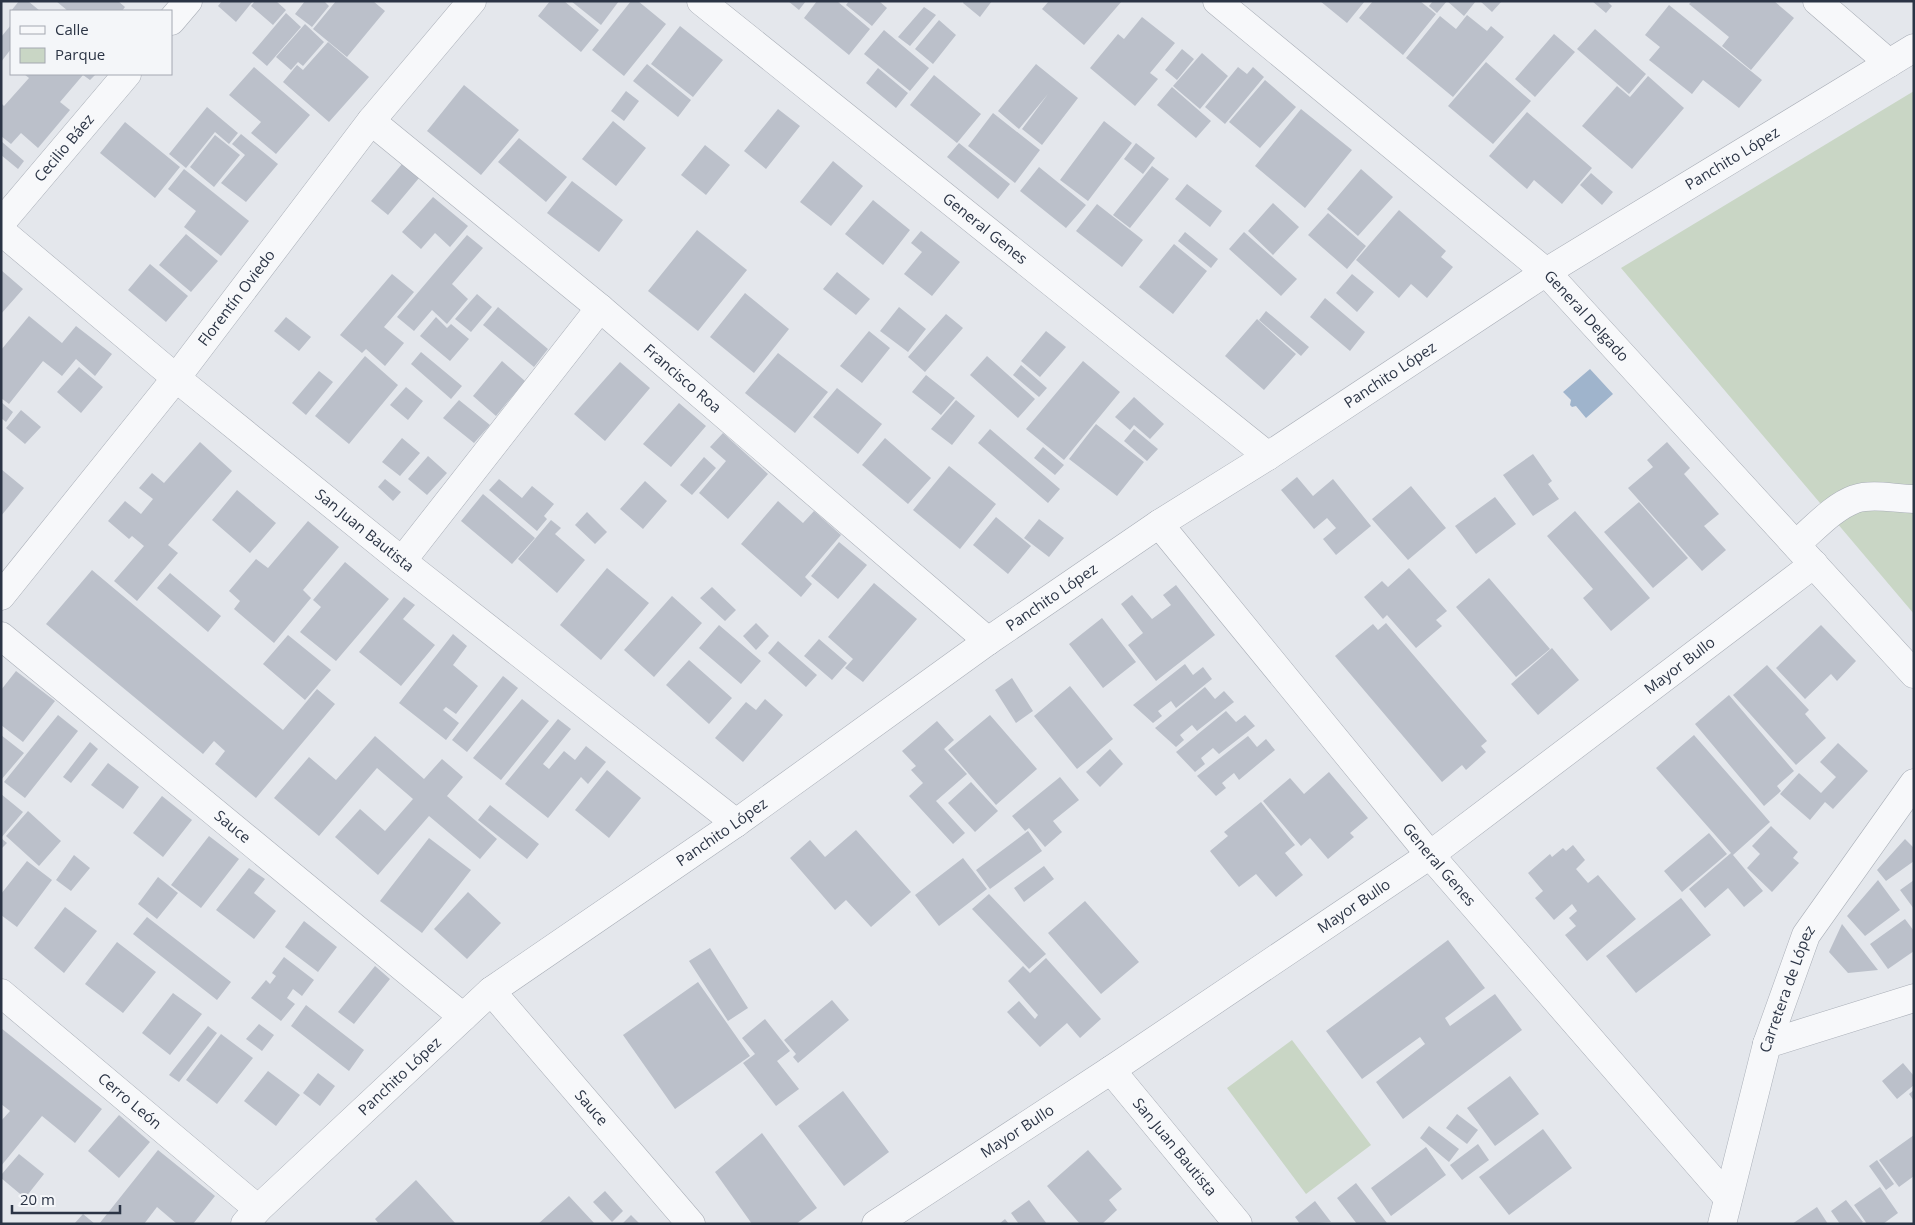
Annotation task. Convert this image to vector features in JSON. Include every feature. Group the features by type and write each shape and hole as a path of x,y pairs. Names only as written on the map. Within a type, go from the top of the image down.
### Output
{"street":[{"path":"172,20 188,1"},
{"name":"Florentín Oviedo","path":"1,596 176,378 371,121 472,1"},
{"name":"General Genes","path":"701,1 1268,456"},
{"name":"General Delgado","path":"1217,1 1546,272 1914,674"},
{"path":"1817,1 1889,63"},
{"name":"Panchito López","path":"252,1216 491,991 736,823 988,641 1159,524 1268,456 1546,272 1914,48"},
{"name":"Cecilio Báez","path":"1,223 126,75"},
{"name":"Francisco Roa","path":"371,121 600,308 988,641"},
{"name":"San Juan Bautista","path":"1,231 176,378 402,561 736,823"},
{"path":"402,561 600,308"},
{"name":"Mayor Bullo","path":"876,1224 1111,1070 1430,855 1805,554 1837,509 1856,499 1876,497 1914,499"},
{"name":"General Genes","path":"1159,524 1430,855 1728,1198"},
{"name":"Sauce","path":"1,636 463,1017"},
{"name":"Carretera de López","path":"1722,1224 1767,1044 1806,936 1914,783"},
{"name":"Sauce","path":"491,991 691,1224"},
{"name":"Cerro León","path":"1,993 252,1216"},
{"path":"1767,1044 1914,998"},
{"name":"San Juan Bautista","path":"1111,1070 1238,1224"}],"green space":[{"path":"1914,91 1914,614 1621,268"},
{"path":"1292,1040 1371,1145 1306,1194 1227,1088"}],"water":[{"path":"1590,369 1613,394 1586,418 1576,406 1572,407 1570,405 1571,400 1563,392"}],"building":[{"path":"19,1 28,1 39,10 12,10"},
{"path":"56,1 118,1 125,7 123,10 67,10"},
{"path":"222,1 253,1 236,22 218,6"},
{"path":"255,1 276,1 286,10 273,25 251,6"},
{"path":"305,1 324,1 329,6 312,27 295,14"},
{"path":"336,1 373,1 385,11 347,57 313,29"},
{"path":"550,1 564,1 599,30 581,52 538,16"},
{"path":"571,1 619,1 601,25"},
{"path":"631,1 638,1 666,24 624,76 592,50"},
{"path":"788,1 806,1 799,10"},
{"path":"817,1 837,1 870,29 849,55 804,18"},
{"path":"849,1 879,1 887,8 872,26 846,5"},
{"path":"964,1 992,1 980,17 963,3"},
{"path":"1049,1 1122,1 1084,45 1042,9"},
{"path":"1320,1 1365,1 1347,23"},
{"path":"1373,1 1420,1 1436,14 1403,55 1359,18"},
{"path":"1433,1 1447,1 1437,13 1429,6"},
{"path":"1447,1 1476,1 1464,16"},
{"path":"1480,1 1502,1 1492,12"},
{"path":"1592,1 1607,1 1612,6 1606,13"},
{"path":"1692,1 1774,1 1794,18 1751,70 1722,46 1729,37 1689,4"},
{"path":"1669,5 1762,80 1739,108 1703,80 1692,94 1649,60 1660,47 1645,35"},
{"path":"924,7 936,15 910,46 898,37"},
{"path":"286,13 301,27 267,66 252,53"},
{"path":"1467,15 1487,31 1491,26 1504,37 1453,97 1406,58 1440,16 1456,29"},
{"path":"1142,17 1175,43 1150,73 1158,79 1135,106 1090,68 1118,34 1124,39"},
{"path":"939,20 956,35 933,64 915,49"},
{"path":"305,24 324,42 303,66 298,62 291,70 276,57"},
{"path":"10,26 10,50 1,62 1,37"},
{"path":"680,26 723,60 693,97 651,64"},
{"path":"1595,29 1646,74 1629,94 1577,49"},
{"path":"884,30 929,68 910,91 864,54"},
{"path":"1554,34 1575,52 1535,97 1515,79"},
{"path":"328,42 369,77 329,122 283,82 297,65 303,70"},
{"path":"1182,49 1194,59 1177,80 1165,70"},
{"path":"1202,53 1228,76 1200,109 1173,86"},
{"path":"1486,62 1531,101 1493,144 1448,106"},
{"path":"647,64 691,100 678,117 633,81"},
{"path":"1036,64 1078,98 1042,145 1022,129 1048,94 1019,129 998,111"},
{"path":"254,67 310,115 276,154 251,133 261,122 229,95"},
{"path":"1238,67 1247,74 1253,67 1264,77 1225,124 1205,107"},
{"path":"878,68 908,93 896,108 866,83"},
{"path":"25,75 83,75 60,102 70,110 38,148 21,133 11,144 1,136 1,103 4,106 29,78"},
{"path":"83,75 95,75 90,80"},
{"path":"934,75 981,114 957,143 910,105"},
{"path":"1648,76 1684,108 1632,169 1582,126 1617,86 1630,97"},
{"path":"1265,80 1296,107 1260,148 1229,122"},
{"path":"464,85 519,130 481,175 427,131"},
{"path":"1172,87 1211,121 1196,138 1157,105"},
{"path":"626,91 639,101 624,121 611,111"},
{"path":"207,107 238,133 229,144 215,132 186,168 169,154"},
{"path":"778,109 800,126 766,169 744,151"},
{"path":"1301,109 1352,150 1305,208 1255,166"},
{"path":"1527,112 1592,168 1562,204 1534,180 1527,189 1489,156"},
{"path":"993,113 1040,150 1015,183 968,146"},
{"path":"613,121 646,148 616,186 582,159"},
{"path":"1104,121 1132,143 1088,201 1060,180"},
{"path":"125,122 180,167 155,198 100,153"},
{"path":"241,134 278,164 246,202 221,183 245,155 232,144"},
{"path":"215,135 240,155 214,187 190,167"},
{"path":"519,138 567,177 546,202 498,162"},
{"path":"1,141 24,161 18,169 1,155"},
{"path":"959,143 1010,184 998,199 947,157"},
{"path":"1136,143 1155,158 1143,174 1124,159"},
{"path":"705,145 730,165 706,195 681,175"},
{"path":"833,161 863,186 831,226 800,202"},
{"path":"402,164 419,178 388,215 371,201"},
{"path":"1152,166 1169,179 1130,228 1113,215"},
{"path":"1039,167 1086,205 1066,228 1020,191"},
{"path":"184,169 249,221 221,256 184,227 196,211 168,189"},
{"path":"1361,169 1393,197 1358,236 1327,209"},
{"path":"1591,173 1613,192 1602,205 1580,185"},
{"path":"572,181 623,220 599,252 547,213"},
{"path":"1187,184 1222,211 1210,227 1175,199"},
{"path":"433,197 468,226 450,247 435,233 421,249 402,232"},
{"path":"873,200 910,230 883,265 845,234"},
{"path":"1273,203 1299,227 1273,255 1248,231"},
{"path":"1097,204 1143,240 1122,267 1076,231"},
{"path":"1399,210 1446,251 1441,257 1453,267 1427,298 1411,284 1399,298 1356,260"},
{"path":"1328,213 1366,246 1347,269 1308,235"},
{"path":"697,230 747,270 698,331 648,291"},
{"path":"921,231 960,262 932,296 904,274 922,252 911,243"},
{"path":"1185,232 1218,259 1211,268 1178,241"},
{"path":"1244,232 1297,279 1281,296 1229,249"},
{"path":"186,234 218,261 191,292 159,265"},
{"path":"467,235 483,248 452,284 468,299 447,324 432,310 414,331 397,317"},
{"path":"1174,244 1207,271 1173,314 1139,287"},
{"path":"150,264 188,296 166,322 128,290"},
{"path":"1,270 23,289 1,314"},
{"path":"837,272 870,299 856,315 823,289"},
{"path":"392,274 414,292 384,327 404,343 385,366 366,349 362,353 340,335"},
{"path":"1352,274 1374,292 1357,312 1336,293"},
{"path":"745,293 789,329 754,373 710,337"},
{"path":"477,294 492,307 471,332 455,319"},
{"path":"1325,298 1365,332 1350,351 1310,317"},
{"path":"498,307 548,349 534,367 483,325"},
{"path":"899,307 926,329 908,352 880,331"},
{"path":"1266,311 1309,347 1301,356 1259,320"},
{"path":"946,314 963,328 925,372 908,357"},
{"path":"29,316 62,343 76,326 112,354 95,376 76,359 62,376 43,361 9,404 1,398 1,350"},
{"path":"286,317 311,337 299,351 274,331"},
{"path":"436,317 447,328 451,324 469,339 450,361 420,336"},
{"path":"1257,319 1296,354 1264,390 1225,356"},
{"path":"869,331 890,348 862,383 840,366"},
{"path":"1046,331 1066,347 1040,377 1021,361"},
{"path":"421,352 462,386 451,399 411,364"},
{"path":"778,353 828,392 795,433 745,393"},
{"path":"365,356 398,385 349,444 315,416"},
{"path":"987,356 1035,399 1018,418 970,375"},
{"path":"502,361 525,381 496,416 473,396"},
{"path":"1083,361 1120,392 1064,460 1026,429"},
{"path":"620,362 650,388 605,441 574,414"},
{"path":"1021,365 1047,388 1039,397 1013,375"},
{"path":"79,367 103,387 81,413 57,392"},
{"path":"319,371 333,382 306,415 292,403"},
{"path":"926,375 955,398 941,415 912,392"},
{"path":"406,387 423,401 408,420 390,405"},
{"path":"837,388 882,424 858,454 813,417"},
{"path":"1134,397 1164,424 1150,439 1134,425 1130,430 1115,417"},
{"path":"459,400 490,425 474,443 443,418"},
{"path":"956,400 975,416 952,445 931,429"},
{"path":"1,402 13,412 6,422 1,418"},
{"path":"679,403 706,426 671,467 643,444"},
{"path":"21,410 41,427 25,444 6,428"},
{"path":"1096,424 1144,462 1117,496 1069,459"},
{"path":"990,429 1060,489 1048,503 978,443"},
{"path":"1134,429 1158,449 1147,461 1124,441"},
{"path":"723,433 768,474 728,519 699,493 726,461 710,447"},
{"path":"402,438 420,453 400,476 382,462"},
{"path":"885,438 931,478 908,504 862,465"},
{"path":"200,442 232,471 168,545 178,553 137,601 114,581 144,546 132,536 129,539 108,521 125,501 141,514 153,499 139,488 152,473 164,483"},
{"path":"1667,442 1690,468 1684,474 1719,514 1704,526 1726,550 1702,571 1628,488 1653,467 1647,460"},
{"path":"1043,447 1064,465 1055,475 1034,458"},
{"path":"1533,454 1552,481 1548,484 1559,499 1533,516 1503,475"},
{"path":"428,456 447,473 427,495 408,479"},
{"path":"704,457 716,468 692,495 680,485"},
{"path":"949,466 996,504 960,549 913,510"},
{"path":"1,469 24,488 1,516"},
{"path":"1297,477 1313,496 1333,479 1371,526 1336,555 1323,539 1336,528 1327,518 1314,529 1281,490"},
{"path":"385,479 401,492 393,501 378,487"},
{"path":"499,479 522,498 532,486 554,504 544,516 547,519 537,531 489,490"},
{"path":"645,481 667,501 643,529 620,509"},
{"path":"1411,486 1446,528 1408,560 1372,519"},
{"path":"237,490 276,523 250,553 212,520"},
{"path":"483,494 535,538 512,564 461,521"},
{"path":"1495,497 1516,524 1476,554 1455,526"},
{"path":"778,501 803,523 814,511 841,535 805,577 812,584 801,597 741,544"},
{"path":"1639,502 1688,558 1653,588 1604,532"},
{"path":"1575,511 1650,598 1611,631 1583,598 1593,589 1547,536"},
{"path":"587,512 607,532 595,544 575,525"},
{"path":"996,517 1031,546 1008,574 973,545"},
{"path":"1039,519 1064,538 1049,557 1024,538"},
{"path":"551,520 561,528 555,534 585,560 557,593 518,559"},
{"path":"308,521 339,547 303,590 311,598 274,643 234,609 240,601 229,591 256,559 268,568"},
{"path":"839,542 867,565 838,599 811,576"},
{"path":"345,562 389,599 336,661 300,632 321,607 313,600"},
{"path":"607,568 649,603 601,660 560,625"},
{"path":"1409,568 1447,611 1436,620 1442,626 1416,648 1387,615 1383,619 1364,597 1382,581 1388,587"},
{"path":"92,570 283,730 317,689 335,704 256,798 215,764 225,751 214,741 203,754 46,624"},
{"path":"170,573 221,616 208,632 157,588"},
{"path":"1489,578 1550,649 1516,677 1456,607"},
{"path":"874,583 917,619 863,682 845,668 853,659 828,637"},
{"path":"1176,585 1215,635 1156,681 1128,645 1143,633 1121,604 1132,595 1152,619 1171,605 1163,595"},
{"path":"712,587 736,610 725,621 700,598"},
{"path":"672,596 702,623 654,677 624,650"},
{"path":"404,597 415,605 403,619 435,645 401,686 359,652"},
{"path":"1102,618 1136,662 1103,688 1069,644"},
{"path":"756,623 769,636 756,650 743,636"},
{"path":"1386,623 1487,741 1481,746 1486,752 1466,770 1462,765 1442,782 1335,656 1373,624 1378,630"},
{"path":"719,625 761,661 741,684 699,648"},
{"path":"1821,625 1856,661 1837,681 1831,674 1805,699 1776,668"},
{"path":"453,634 467,646 453,665 478,686 456,714 446,707 443,710 459,723 446,740 399,703"},
{"path":"288,635 331,670 305,700 263,664"},
{"path":"819,639 847,663 832,680 804,656"},
{"path":"778,641 817,675 806,687 768,653"},
{"path":"1552,648 1579,680 1538,715 1511,684"},
{"path":"689,660 732,698 709,724 666,685"},
{"path":"1185,664 1193,675 1203,667 1212,679 1176,708 1171,701 1158,711 1162,716 1153,723 1133,705"},
{"path":"1767,665 1809,710 1805,714 1826,738 1796,765 1733,695"},
{"path":"16,671 55,701 23,742 1,725 1,690"},
{"path":"503,676 518,688 467,752 452,740"},
{"path":"1012,678 1033,711 1016,723 995,690"},
{"path":"1070,686 1113,739 1077,769 1034,716"},
{"path":"1205,687 1215,699 1224,691 1234,702 1197,731 1192,725 1180,735 1184,740 1176,747 1155,728"},
{"path":"1729,695 1794,771 1777,786 1781,791 1764,806 1695,724"},
{"path":"522,699 549,721 501,780 473,758"},
{"path":"765,699 783,715 743,762 715,738 746,702 756,710"},
{"path":"1226,711 1236,722 1245,715 1255,726 1219,754 1213,748 1201,758 1205,764 1195,772 1176,752"},
{"path":"58,715 78,731 25,798 4,782"},
{"path":"990,715 1037,769 996,805 948,750"},
{"path":"558,719 571,729 543,764 549,769 564,751 575,760 586,746 606,762 588,784 581,777 548,818 505,784"},
{"path":"937,721 954,740 944,749 967,774 936,801 965,833 953,844 909,796 923,783 911,770 916,766 902,751"},
{"path":"1,735 24,753 1,780"},
{"path":"1694,735 1770,822 1733,855 1763,891 1744,907 1728,888 1705,908 1689,889 1731,853 1656,768"},
{"path":"375,736 424,779 442,759 463,777 447,796 497,839 480,859 429,816 378,875 335,837 360,809 385,831 413,799 377,768 319,836 274,798 309,757 336,780"},
{"path":"1248,736 1257,747 1266,739 1275,750 1239,780 1234,773 1222,783 1226,788 1216,796 1197,776"},
{"path":"90,742 98,749 71,783 63,777"},
{"path":"1838,743 1868,771 1833,809 1825,802 1810,820 1780,794 1799,773 1821,793 1836,777 1820,762"},
{"path":"1110,749 1123,764 1100,787 1086,772"},
{"path":"108,763 139,787 123,809 91,785"},
{"path":"607,770 641,798 609,838 575,810"},
{"path":"1329,772 1368,818 1350,833 1354,837 1328,859 1310,838 1301,846 1263,801 1290,778 1304,794"},
{"path":"1060,777 1079,800 1053,821 1062,832 1045,847 1029,828 1025,831 1012,816"},
{"path":"971,782 998,811 975,832 948,803"},
{"path":"1,794 23,812 1,838"},
{"path":"162,796 192,820 163,857 133,833"},
{"path":"1261,802 1295,845 1285,853 1303,875 1276,897 1256,874 1239,887 1210,851 1228,836 1224,832"},
{"path":"490,805 539,844 527,859 478,820"},
{"path":"28,811 61,841 39,866 6,836"},
{"path":"1771,826 1798,852 1793,858 1799,863 1772,892 1747,868 1760,854 1752,846"},
{"path":"856,830 911,892 871,927 846,900 835,910 790,858 810,840 825,857"},
{"path":"1028,831 1042,851 990,889 976,870"},
{"path":"1709,833 1727,854 1682,892 1664,871"},
{"path":"209,836 239,859 201,908 171,885"},
{"path":"1,838 7,843 1,849"},
{"path":"429,838 471,870 422,933 380,901"},
{"path":"1905,839 1914,848 1914,861 1886,881 1877,870"},
{"path":"1573,845 1585,860 1576,869 1588,883 1598,875 1636,919 1587,961 1565,935 1576,926 1569,918 1577,911 1572,904 1554,920 1535,898 1543,891 1528,873 1550,854 1552,857 1563,848 1566,851"},
{"path":"74,855 90,868 71,891 56,880"},
{"path":"963,858 987,889 939,926 915,895"},
{"path":"27,861 52,880 17,927 1,915 1,894"},
{"path":"1044,866 1054,879 1024,902 1014,888"},
{"path":"249,868 265,879 254,893 276,911 254,939 216,910"},
{"path":"158,877 178,893 157,919 138,904"},
{"path":"1878,880 1900,910 1865,936 1847,916"},
{"path":"1914,880 1914,909 1900,890"},
{"path":"468,892 501,923 467,959 434,929"},
{"path":"989,894 1046,954 1029,969 972,909"},
{"path":"1681,898 1711,935 1636,993 1606,956"},
{"path":"1085,901 1139,962 1101,994 1048,933"},
{"path":"65,907 97,931 64,973 34,948"},
{"path":"147,917 231,982 217,1000 133,934"},
{"path":"1905,919 1914,931 1914,951 1888,969 1870,944"},
{"path":"304,921 337,947 318,972 285,947"},
{"path":"1842,924 1878,970 1848,973 1829,952"},
{"path":"1448,940 1485,988 1445,1018 1450,1026 1495,994 1522,1030 1403,1119 1376,1082 1425,1044 1420,1037 1362,1079 1326,1031"},
{"path":"117,942 156,972 123,1013 85,984"},
{"path":"710,948 748,1008 728,1021 689,961"},
{"path":"284,957 314,980 302,996 293,989 287,998 295,1004 281,1021 251,998 266,980 270,984 276,976 272,973"},
{"path":"1046,958 1101,1019 1080,1038 1067,1023 1040,1047 1007,1012 1019,1001 1035,1019 1038,1015 1008,981 1023,966 1030,973"},
{"path":"375,966 390,979 354,1024 338,1012"},
{"path":"698,982 750,1056 675,1109 623,1035"},
{"path":"173,993 202,1014 170,1055 142,1033"},
{"path":"832,1000 849,1020 798,1063 793,1057 796,1054 784,1040"},
{"path":"306,1005 364,1050 349,1071 291,1026"},
{"path":"765,1019 790,1051 777,1061 799,1089 776,1106 743,1063 755,1054 742,1038"},
{"path":"259,1024 274,1035 262,1051 246,1039"},
{"path":"208,1026 217,1033 179,1082 169,1075"},
{"path":"1,1028 102,1109 75,1143 42,1116 1,1166 1,1121 10,1111 1,1104"},
{"path":"221,1034 253,1058 217,1104 186,1080"},
{"path":"1903,1063 1914,1076 1914,1085 1897,1099 1882,1081"},
{"path":"268,1071 300,1095 276,1126 244,1101"},
{"path":"318,1073 335,1086 320,1106 303,1093"},
{"path":"1510,1076 1539,1114 1495,1146 1467,1108"},
{"path":"1914,1090 1914,1101 1909,1094"},
{"path":"843,1091 889,1152 844,1186 798,1126"},
{"path":"1457,1114 1478,1130 1467,1144 1446,1128"},
{"path":"119,1115 150,1142 119,1178 88,1151"},
{"path":"1429,1126 1459,1149 1449,1162 1420,1138"},
{"path":"1543,1129 1572,1168 1509,1215 1479,1177"},
{"path":"762,1133 817,1208 796,1224 752,1224 715,1172"},
{"path":"1914,1135 1914,1176 1899,1187 1879,1160"},
{"path":"1478,1144 1489,1160 1462,1180 1450,1165"},
{"path":"1426,1147 1446,1175 1391,1216 1371,1188"},
{"path":"158,1150 215,1196 193,1224 177,1224 157,1207 144,1224 99,1224"},
{"path":"1088,1150 1122,1189 1109,1200 1117,1210 1102,1224 1080,1224 1047,1186"},
{"path":"19,1154 44,1174 25,1198 1,1178 1,1175"},
{"path":"1877,1160 1894,1184 1886,1190 1869,1166"},
{"path":"416,1180 456,1224 379,1224 375,1219"},
{"path":"1356,1183 1386,1224 1357,1224 1337,1198"},
{"path":"1880,1187 1898,1213 1883,1224 1867,1224 1854,1205"},
{"path":"605,1191 623,1211 612,1222 593,1202"},
{"path":"569,1196 595,1224 538,1224"},
{"path":"1029,1200 1047,1224 1019,1224 1011,1213"},
{"path":"1846,1200 1863,1222 1860,1224 1840,1224 1831,1211"},
{"path":"1315,1201 1331,1222 1300,1224 1295,1217"},
{"path":"1817,1207 1828,1224 1792,1224"},
{"path":"83,1214 95,1224 74,1224"},
{"path":"631,1215 640,1224 622,1224"},
{"path":"1005,1219 1009,1224 999,1224"}]}
